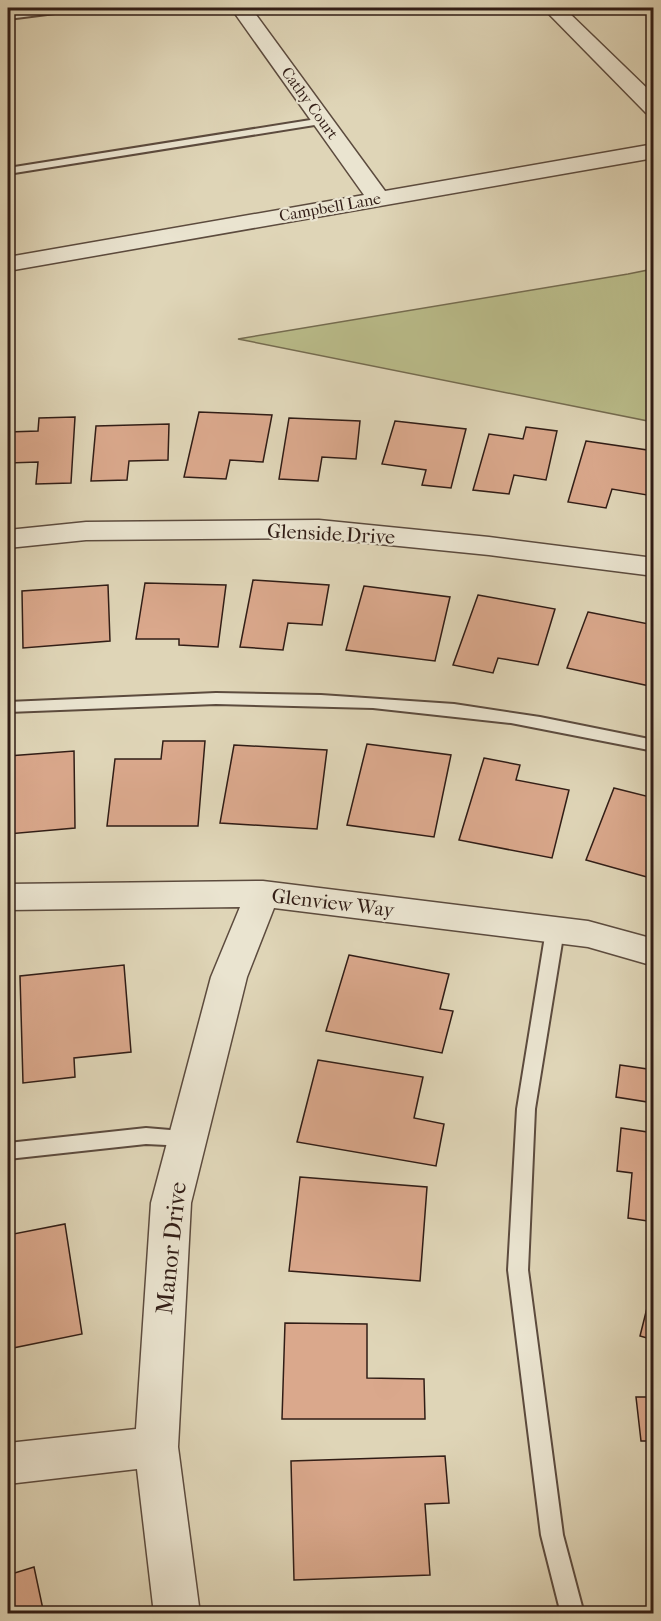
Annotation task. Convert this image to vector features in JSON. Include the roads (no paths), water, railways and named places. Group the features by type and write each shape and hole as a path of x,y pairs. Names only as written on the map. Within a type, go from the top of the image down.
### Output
{"street":[{"name":"Cathy Court","path":"241,8 379,199"},
{"path":"553,8 654,108"},
{"name":"Campbell Lane","path":"8,264 654,151"},
{"name":"Glenside Drive","path":"8,539 86,531 319,529 489,546 654,567"},
{"name":"Glenview Way","path":"8,897 263,894 588,933 654,953"},
{"name":"Manor Drive","path":"177,1614 156,1446 171,1203 229,977 263,894"},
{"path":"8,1463 156,1446"}],"lane":[{"path":"8,16 71,8"},
{"path":"8,171 323,121"},
{"path":"8,707 112,699 245,697 426,706 560,726 654,746"},
{"path":"555,930 526,1109 518,1270 552,1536 573,1614"},
{"path":"8,1151 146,1136 188,1138"}]}
